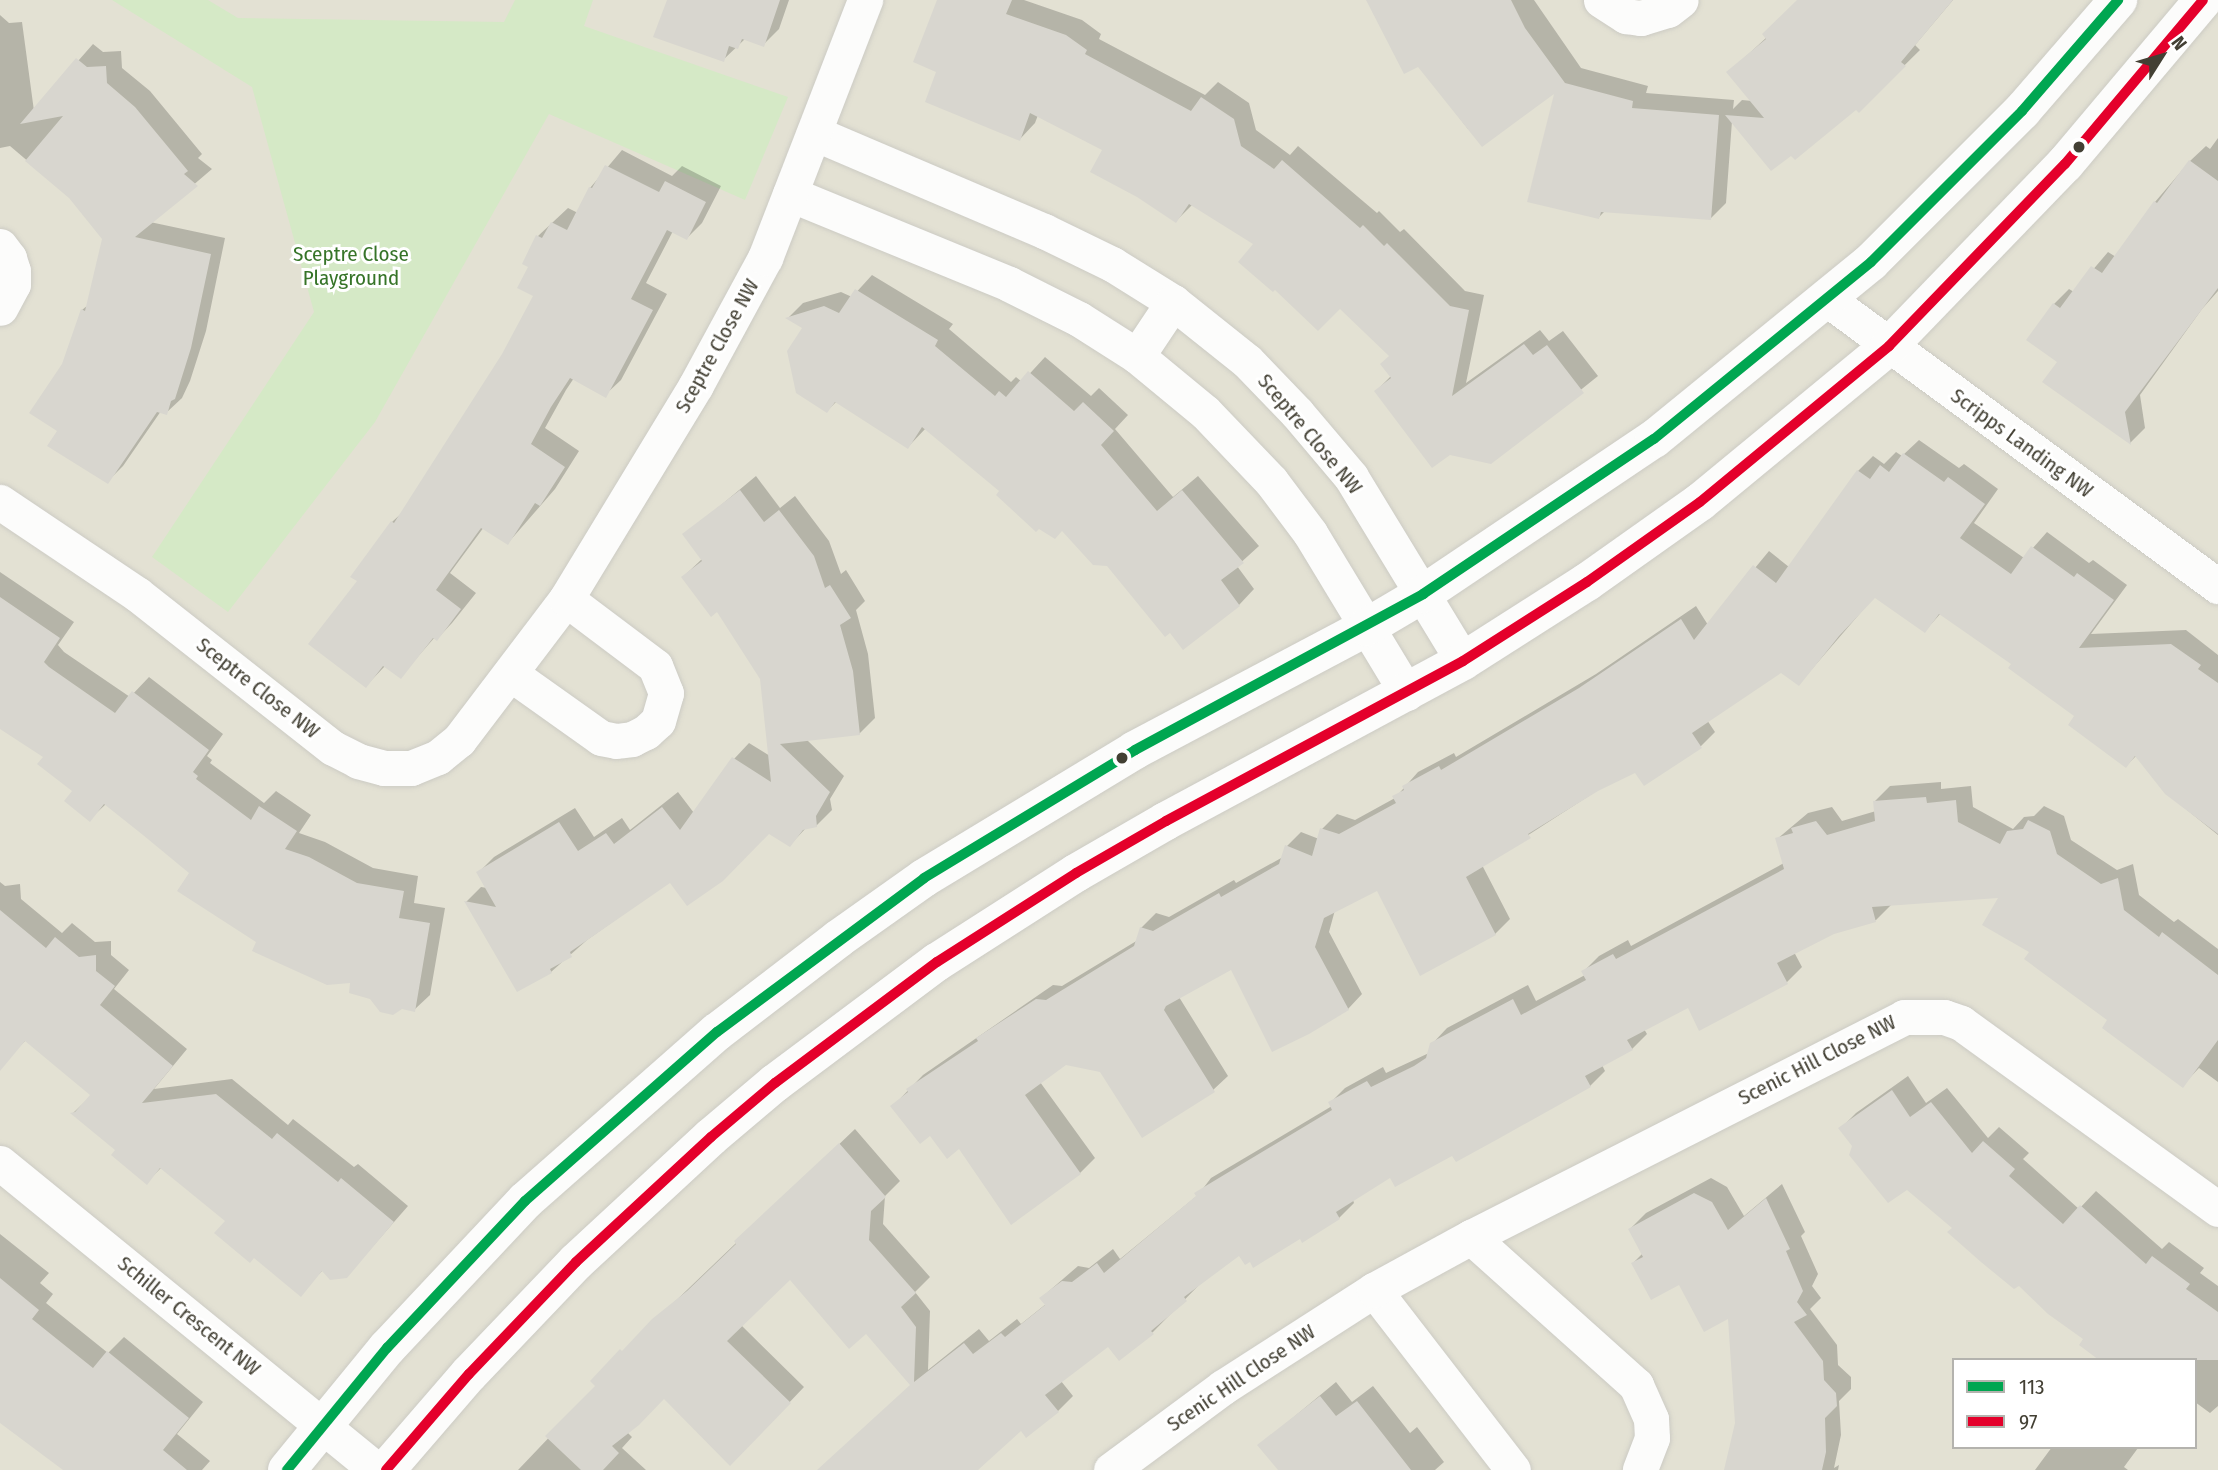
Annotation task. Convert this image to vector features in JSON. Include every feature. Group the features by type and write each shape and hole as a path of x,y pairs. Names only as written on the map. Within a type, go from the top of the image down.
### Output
{"street":[{"name":"Sceptre Close NW","path":"0,502 137,594 333,747 358,761 384,768 411,768 438,757 459,740 566,599 696,385 765,258 865,0"},
{"path":"1601,0 1626,16 1641,18 1668,10 1681,0"},
{"path":"286,1470 387,1348 525,1201 717,1032 838,939 924,878 1135,750 1367,627 1423,594 1654,439 1871,262 2022,111 2118,0"},
{"path":"386,1470 469,1374 576,1262 711,1137 775,1083 937,962 1076,873 1463,661 1587,582 1700,502 1889,346 2065,164 2203,0"},
{"name":"Sceptre Close NW","path":"814,133 1044,231 1112,264 1173,302 1247,361 1297,413 1351,477 1463,661"},
{"path":"790,194 1009,284 1079,319 1137,356 1205,412 1271,481 1310,533 1407,693"},
{"path":"0,246 9,258 13,271 13,284 0,308"},
{"name":"Scripps Landing NW","path":"1827,299 2218,586"},
{"path":"1137,356 1173,302"},
{"path":"511,674 601,738 616,741 632,739 646,732 658,720 666,693 655,666 566,599"},
{"name":"Scenic Hill Close NW","path":"1111,1470 1223,1387 1374,1290 1471,1237 1903,1017 1944,1017 1971,1030 2218,1209"},
{"name":"Schiller Crescent NW","path":"0,1163 377,1470"},
{"path":"1471,1237 1636,1385 1651,1419 1652,1438 1640,1470"},
{"path":"1374,1290 1513,1470"}],"shaded area":[{"path":"0,0 2218,0 2218,1470 0,1470"}],"green space":[{"name":"Sceptre Close Playground","path":"112,0 208,0 238,18 504,22 515,0 593,0 584,26 788,97 745,200 549,114 375,422 228,612 152,557 314,312 252,87"}],"building":[{"path":"667,0 780,0 764,47 742,39 738,49 729,46 724,62 653,37"},
{"path":"937,0 1012,0 1006,14 1066,35 1087,50 1085,54 1191,111 1201,97 1234,119 1241,146 1274,169 1282,160 1360,228 1363,225 1384,246 1387,243 1450,306 1469,310 1452,396 1524,344 1533,355 1547,345 1584,393 1491,464 1450,455 1432,468 1374,391 1391,378 1380,364 1389,356 1340,309 1318,331 1275,290 1273,292 1238,262 1253,244 1189,204 1176,223 1137,197 1090,172 1102,150 1030,113 1020,141 925,102 936,72 913,62"},
{"path":"1366,0 1511,0 1525,28 1565,83 1633,101 1632,108 1719,115 1711,220 1601,212 1599,219 1527,202 1554,94 1482,147 1418,67 1404,74"},
{"path":"1797,0 1953,0 1901,62 1906,66 1859,113 1856,110 1795,160 1791,156 1771,171 1725,115 1764,118 1726,72 1766,39 1762,34"},
{"path":"76,58 87,67 106,66 107,83 135,107 188,171 184,174 198,186 135,237 211,254 191,348 175,399 171,401 167,415 157,412 108,484 47,446 57,431 29,413 62,364 81,309 85,311 102,239 69,198 25,161 63,116 20,124"},
{"path":"2189,160 2218,181 2218,288 2125,412 2131,445 2042,382 2057,362 2026,340 2053,303 2060,308 2091,266 2102,273 2154,201 2157,203"},
{"path":"605,165 659,192 665,181 706,202 687,240 667,230 631,299 653,310 606,398 570,378 551,407 531,444 565,467 540,506 535,503 508,545 481,528 436,590 461,609 437,641 433,638 401,679 383,666 366,688 308,644 357,581 350,577 391,521 394,523 502,354 533,296 517,288 528,267 522,264 536,235 542,238 551,222 567,230 589,187 592,188"},
{"path":"855,289 938,340 935,346 995,396 999,391 1006,397 1028,371 1074,411 1083,402 1114,431 1101,445 1157,511 1182,490 1244,563 1221,580 1240,606 1183,650 1170,633 1165,637 1107,566 1093,565 1062,531 1055,539 1039,529 1036,532 996,495 999,491 922,427 908,449 835,402 827,413 796,393 787,351 802,328 785,318 824,306 839,313"},
{"path":"1903,453 1944,482 1948,477 1985,504 1960,538 2011,574 2031,546 2074,577 2077,573 2114,600 2079,648 2171,644 2201,665 2198,669 2218,683 2218,834 2165,794 2135,756 2126,768 2068,725 2074,716 2008,668 2011,664 1939,614 1925,633 1875,598 1839,636 1799,686 1781,673 1692,733 1702,748 1644,786 1635,773 1598,791 1528,834 1531,838 1466,877 1496,935 1420,976 1377,891 1324,918 1315,947 1349,1010 1309,1034 1272,1052 1231,970 1166,1006 1164,1010 1215,1092 1142,1138 1100,1072 1066,1065 1025,1095 1081,1174 1011,1225 959,1149 947,1159 930,1136 920,1144 890,1106 908,1092 906,1089 978,1041 976,1038 1036,999 1046,1000 1134,946 1140,927 1153,931 1219,893 1221,897 1279,864 1285,845 1312,856 1320,828 1339,834 1396,803 1392,796 1404,790 1402,786 1439,766 1441,770 1579,688 1681,619 1694,640 1753,565 1776,583 1857,470 1870,479 1880,465 1889,472"},
{"path":"740,490 764,522 779,510 814,556 825,588 830,585 851,618 840,625 853,671 860,735 780,744 830,792 816,816 817,827 803,830 790,847 769,834 723,881 687,906 670,883 570,952 572,957 550,969 552,973 517,992 464,901 496,907 476,872 559,822 578,851 606,833 614,844 662,807 680,830 732,757 771,782 760,679 717,612 711,617 681,577 702,561 682,534"},
{"path":"0,597 60,638 44,662 49,667 115,713 132,691 209,750 193,772 198,776 196,779 251,820 259,806 297,831 285,849 309,857 357,883 404,891 399,918 430,923 415,1012 402,1009 393,1015 380,1012 370,999 349,993 350,983 327,985 252,951 256,942 177,891 189,873 143,835 104,804 90,822 64,801 72,791 37,764 43,757 0,729"},
{"path":"1926,797 1927,803 1956,800 1958,822 2000,844 2007,831 2023,829 2028,820 2050,831 2057,854 2101,884 2118,878 2124,910 2159,937 2162,932 2218,975 2218,1040 2183,1088 2102,1028 2107,1020 2024,959 2029,952 1982,925 1998,898 1872,907 1876,922 1834,934 1777,963 1788,984 1699,1031 1688,1008 1627,1040 1633,1050 1585,1076 1591,1087 1498,1139 1456,1162 1452,1156 1395,1187 1390,1178 1336,1212 1340,1219 1302,1243 1300,1239 1253,1268 1250,1262 1245,1265 1239,1256 1184,1297 1187,1301 1151,1331 1154,1334 1119,1361 1108,1347 1045,1395 1059,1412 1026,1438 1021,1431 978,1470 817,1470 910,1385 866,1334 849,1349 790,1280 727,1341 791,1403 730,1466 664,1399 639,1425 612,1446 619,1453 603,1470 581,1470 545,1436 595,1386 590,1381 620,1349 622,1351 652,1319 687,1291 736,1244 734,1241 839,1143 886,1197 871,1211 869,1240 916,1293 901,1307 916,1327 914,1382 964,1343 973,1354 1001,1333 1005,1337 1045,1305 1039,1298 1062,1281 1072,1282 1097,1263 1104,1273 1196,1196 1194,1193 1332,1110 1328,1102 1367,1081 1371,1087 1414,1066 1426,1058 1430,1043 1513,999 1521,1015 1586,980 1581,971 1613,954 1616,959 1784,869 1775,838 1793,833 1791,828 1816,821 1827,835 1875,821 1873,801"},
{"path":"0,910 46,948 55,937 79,957 96,955 96,971 115,986 100,1005 173,1066 142,1103 216,1094 272,1139 277,1133 338,1182 341,1178 394,1222 347,1278 330,1280 322,1271 301,1297 254,1258 250,1263 214,1233 225,1221 160,1168 147,1185 111,1155 115,1150 70,1113 75,1112 90,1095 25,1041 0,1071"},
{"path":"1892,1090 1910,1117 1931,1102 1972,1153 1983,1141 2015,1169 2009,1176 2063,1224 2080,1205 2146,1264 2152,1256 2190,1284 2186,1289 2218,1312 2218,1360 2096,1358 2079,1345 2083,1339 2048,1314 2019,1286 2014,1289 1981,1262 1947,1232 1952,1228 1907,1190 1888,1203 1849,1155 1852,1146 1838,1128"},
{"path":"1694,1193 1712,1202 1728,1230 1766,1198 1790,1249 1786,1251 1803,1291 1797,1302 1807,1315 1794,1322 1823,1361 1824,1380 1836,1393 1837,1406 1825,1418 1826,1452 1822,1470 1724,1470 1735,1423 1728,1319 1704,1332 1679,1285 1651,1300 1631,1263 1643,1257 1628,1229"},
{"path":"0,1278 39,1310 32,1319 93,1368 107,1351 189,1418 163,1450 187,1470 63,1470 0,1423"},
{"path":"1320,1396 1336,1416 1357,1401 1411,1470 1278,1470 1257,1445"}],"transit line":[{"name":"113","path":"287,1470 387,1348 525,1201 717,1032 924,878 1135,750 1423,594 1654,439 1871,262 2022,111 2118,0"},
{"name":"97","path":"386,1470 469,1374 576,1262 711,1137 775,1083 937,962 1076,873 1166,821 1463,661 1587,582 1700,502 1889,346 2065,164 2203,0"}]}
